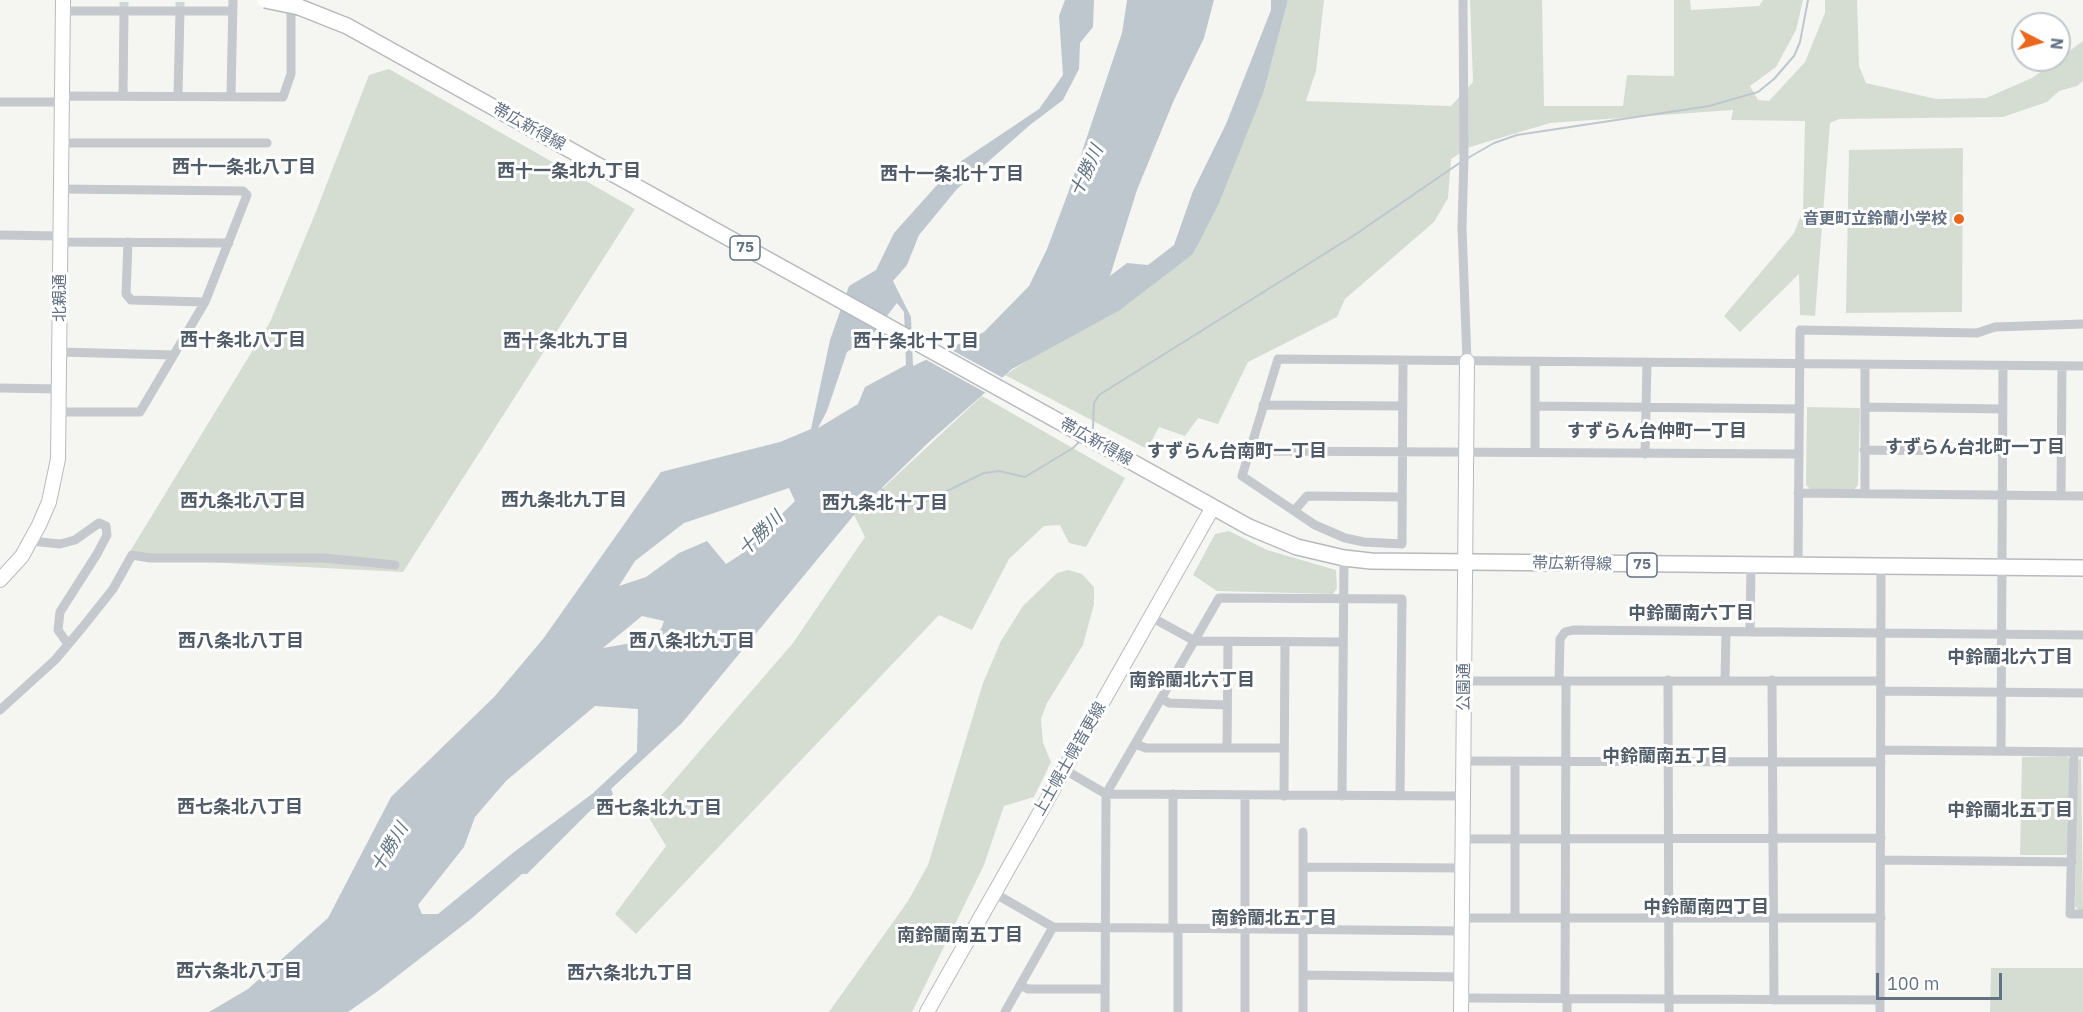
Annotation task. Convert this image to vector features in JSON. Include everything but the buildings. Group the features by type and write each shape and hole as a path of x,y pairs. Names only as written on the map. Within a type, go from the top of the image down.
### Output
{"main road":[{"name":"帯広新得線","path":"265,0 295,3 347,26 1249,527 1297,547 1344,558 1371,561 2083,568"}],"street":[{"path":"231,96 233,0"},
{"path":"1463,0 1462,238 1467,361"},
{"path":"0,102 123,95 283,97 291,74 295,3"},
{"path":"62,6 124,11 232,11"},
{"name":"北親通","path":"3,573 31,541 49,502 58,459 62,6"},
{"path":"123,95 124,11"},
{"path":"178,96 180,11"},
{"path":"61,143 267,143"},
{"path":"58,412 140,412 205,302 247,195 243,190 61,189"},
{"path":"0,235 128,242 229,243"},
{"path":"128,242 126,294 131,300 205,302"},
{"path":"1798,565 1800,330 1977,333 1995,327 2083,324"},
{"path":"59,352 173,356"},
{"path":"1403,361 1402,544 1364,542 1345,538 1315,525 1242,476 1278,359 2083,366"},
{"name":"公園通","path":"1461,1005 1467,361"},
{"path":"1535,361 1535,452"},
{"path":"1645,454 1647,362"},
{"path":"1865,365 1865,494"},
{"path":"2061,496 2062,366"},
{"path":"2001,751 2003,367"},
{"path":"0,388 59,389"},
{"path":"1263,405 1402,406"},
{"path":"1535,406 1799,409"},
{"path":"1865,407 2003,409"},
{"path":"1250,448 1260,451 1798,454"},
{"path":"1864,450 2002,451"},
{"path":"1798,493 2083,496"},
{"path":"1294,511 1307,496 1402,497"},
{"name":"上士幌士幌音更線","path":"927,1012 1213,507"},
{"path":"31,541 60,544 75,540 99,523 106,526 107,535 97,554 60,612 58,630 68,644"},
{"path":"0,710 55,660 113,589 132,555 150,558 324,558 395,565"},
{"path":"1342,796 1344,558"},
{"path":"1750,565 1750,632"},
{"path":"1880,1012 1881,566"},
{"path":"1105,1012 1106,794 1219,597 1402,599 1400,796"},
{"path":"1151,617 1195,641 1343,642"},
{"path":"1567,1012 1566,762 1560,639 1565,633 1573,630 2083,635"},
{"path":"1725,680 1726,632"},
{"path":"1227,748 1228,642"},
{"path":"1284,796 1285,642"},
{"path":"1668,680 1669,1012"},
{"path":"1772,680 1772,1012"},
{"path":"1464,681 1881,681"},
{"path":"1881,691 2083,693"},
{"path":"1161,698 1169,703 1227,705"},
{"path":"1135,744 1146,748 1284,748"},
{"path":"1881,750 2078,752 2070,914 2083,914"},
{"path":"1463,761 1881,762"},
{"path":"1515,762 1515,917"},
{"path":"1065,770 1106,794 1463,796"},
{"path":"1173,794 1178,1012"},
{"path":"1245,795 1245,1012"},
{"path":"1303,832 1303,1012"},
{"path":"1462,838 1881,838"},
{"path":"1881,860 2072,862"},
{"path":"1303,867 1462,868"},
{"path":"994,892 1053,927 1303,929 1462,924 1515,917 1881,918"},
{"path":"1005,1012 1053,927"},
{"path":"1303,975 1462,977"},
{"path":"1020,985 1028,989 1105,989"},
{"path":"1461,1005 1566,999 1880,1000"}],"shaded area":[{"path":"1288,0 1324,0 1316,71 1306,101 1451,106 1473,82 1470,0 1542,0 1544,106 1623,106 1627,75 1674,76 1674,0 1690,0 1691,10 1759,6 1763,0 1803,0 1796,30 1776,67 1750,86 1758,100 1769,101 1805,62 1825,13 1825,0 1857,0 1859,66 1866,83 1936,99 1986,98 2032,78 2040,72 2071,72 2071,50 2083,41 2083,81 2077,86 2059,91 2047,102 2003,117 1839,119 1830,123 1815,316 1800,315 1799,274 1740,332 1724,316 1794,233 1803,210 1805,121 1731,120 1733,110 1550,123 1470,147 1451,159 1448,198 1434,222 1345,299 1337,317 1248,362 1218,424 1198,418 1185,436 1159,427 1147,449 1005,375 1193,254 1264,91"},
{"path":"389,69 635,209 403,572 126,558 270,322 369,75"},
{"path":"1963,148 1962,312 1846,313 1849,150"},
{"path":"982,396 1125,478 1086,547 1069,543 1060,525 1044,526 1009,559 972,630 939,615 636,934 615,914 666,846 646,813 793,643 865,537 854,515"},
{"path":"1807,407 1860,408 1858,485 1854,490 1810,489 1806,485"},
{"path":"1229,531 1267,550 1336,570 1337,588 1333,594 1217,591 1193,575 1215,534"},
{"path":"1068,570 1082,574 1094,587 1094,604 1083,645 1047,703 1041,719 1043,743 1051,762 1034,797 1004,806 984,865 912,1012 829,1012 908,901 928,865 983,683 1001,641 1023,606 1057,573"},
{"path":"2067,756 2071,761 2069,853 2066,855 2020,855 2022,757"},
{"path":"2081,757 2083,910 2079,910 2075,907 2077,763"},
{"path":"1991,968 2083,968 2083,1012 1990,1012"}],"water":[{"name":"十勝川","path":"1065,0 1094,0 1093,27 1080,43 1079,69 1063,100 1030,125 957,189 919,235 907,265 893,281 911,317 913,366 984,332 1029,286 1047,249 1068,193 1122,33 1127,0 1214,0 1204,38 1174,100 1137,190 1110,276 1127,263 1148,265 1174,245 1193,191 1226,124 1271,10 1271,0 1288,0 1264,91 1219,203 1193,254 1120,310 1012,369 930,441 854,515 682,723 611,789 613,794 598,809 592,809 527,874 522,874 471,919 378,991 348,1012 209,1012 248,989 328,918 391,797 494,697 543,639 661,472 780,442 811,429 830,340 849,286 876,270 894,233 954,166 1039,109 1063,75 1059,16","holes":["897,303 904,312 906,365 865,387 858,404 818,428 827,411 847,352 873,334","789,488 795,501 740,555 726,564 707,541 679,553 646,577 619,586 635,561 684,523","642,616 664,621 661,629 643,641 603,648","595,706 638,709 637,752 592,794 514,852 438,914 422,914 418,905 464,847 475,817 506,781"]}],"pier":[{"path":"946,347 1005,379 988,394 923,358"}],"waterway":[{"path":"1466,159 1494,143 1517,135 1709,106 1758,92 1774,79 1794,56 1800,42 1808,0"},
{"path":"1088,432 1093,428 1094,403 1099,395 1353,236 1461,162"},
{"path":"879,487 898,504 916,506 984,473 999,471 1025,477 1073,448 1080,441"}],"tunnel":[{"path":"124,0 124,11"},
{"path":"180,0 180,11"}],"place":[{"name":"音更町立鈴蘭小学校","path":"1959,219"}],"district":[{"name":"西十一条北八丁目","path":"244,168"},
{"name":"西十一条北九丁目","path":"569,172"},
{"name":"西十一条北十丁目","path":"952,175"},
{"name":"西十条北八丁目","path":"243,341"},
{"name":"西十条北九丁目","path":"566,342"},
{"name":"西十条北十丁目","path":"916,342"},
{"name":"すずらん台仲町一丁目","path":"1657,432"},
{"name":"すずらん台北町一丁目","path":"1975,448"},
{"name":"すずらん台南町一丁目","path":"1237,452"},
{"name":"西九条北九丁目","path":"564,501"},
{"name":"西九条北八丁目","path":"243,502"},
{"name":"西九条北十丁目","path":"885,504"},
{"name":"中鈴蘭南六丁目","path":"1691,614"},
{"name":"西八条北八丁目","path":"241,642"},
{"name":"西八条北九丁目","path":"692,642"},
{"name":"中鈴蘭北六丁目","path":"2010,658"},
{"name":"南鈴蘭北六丁目","path":"1192,681"},
{"name":"中鈴蘭南五丁目","path":"1665,757"},
{"name":"西七条北八丁目","path":"240,808"},
{"name":"西七条北九丁目","path":"659,809"},
{"name":"中鈴蘭北五丁目","path":"2010,811"},
{"name":"中鈴蘭南四丁目","path":"1706,908"},
{"name":"南鈴蘭北五丁目","path":"1274,919"},
{"name":"南鈴蘭南五丁目","path":"960,936"},
{"name":"西六条北八丁目","path":"239,972"},
{"name":"西六条北九丁目","path":"630,974"}]}
